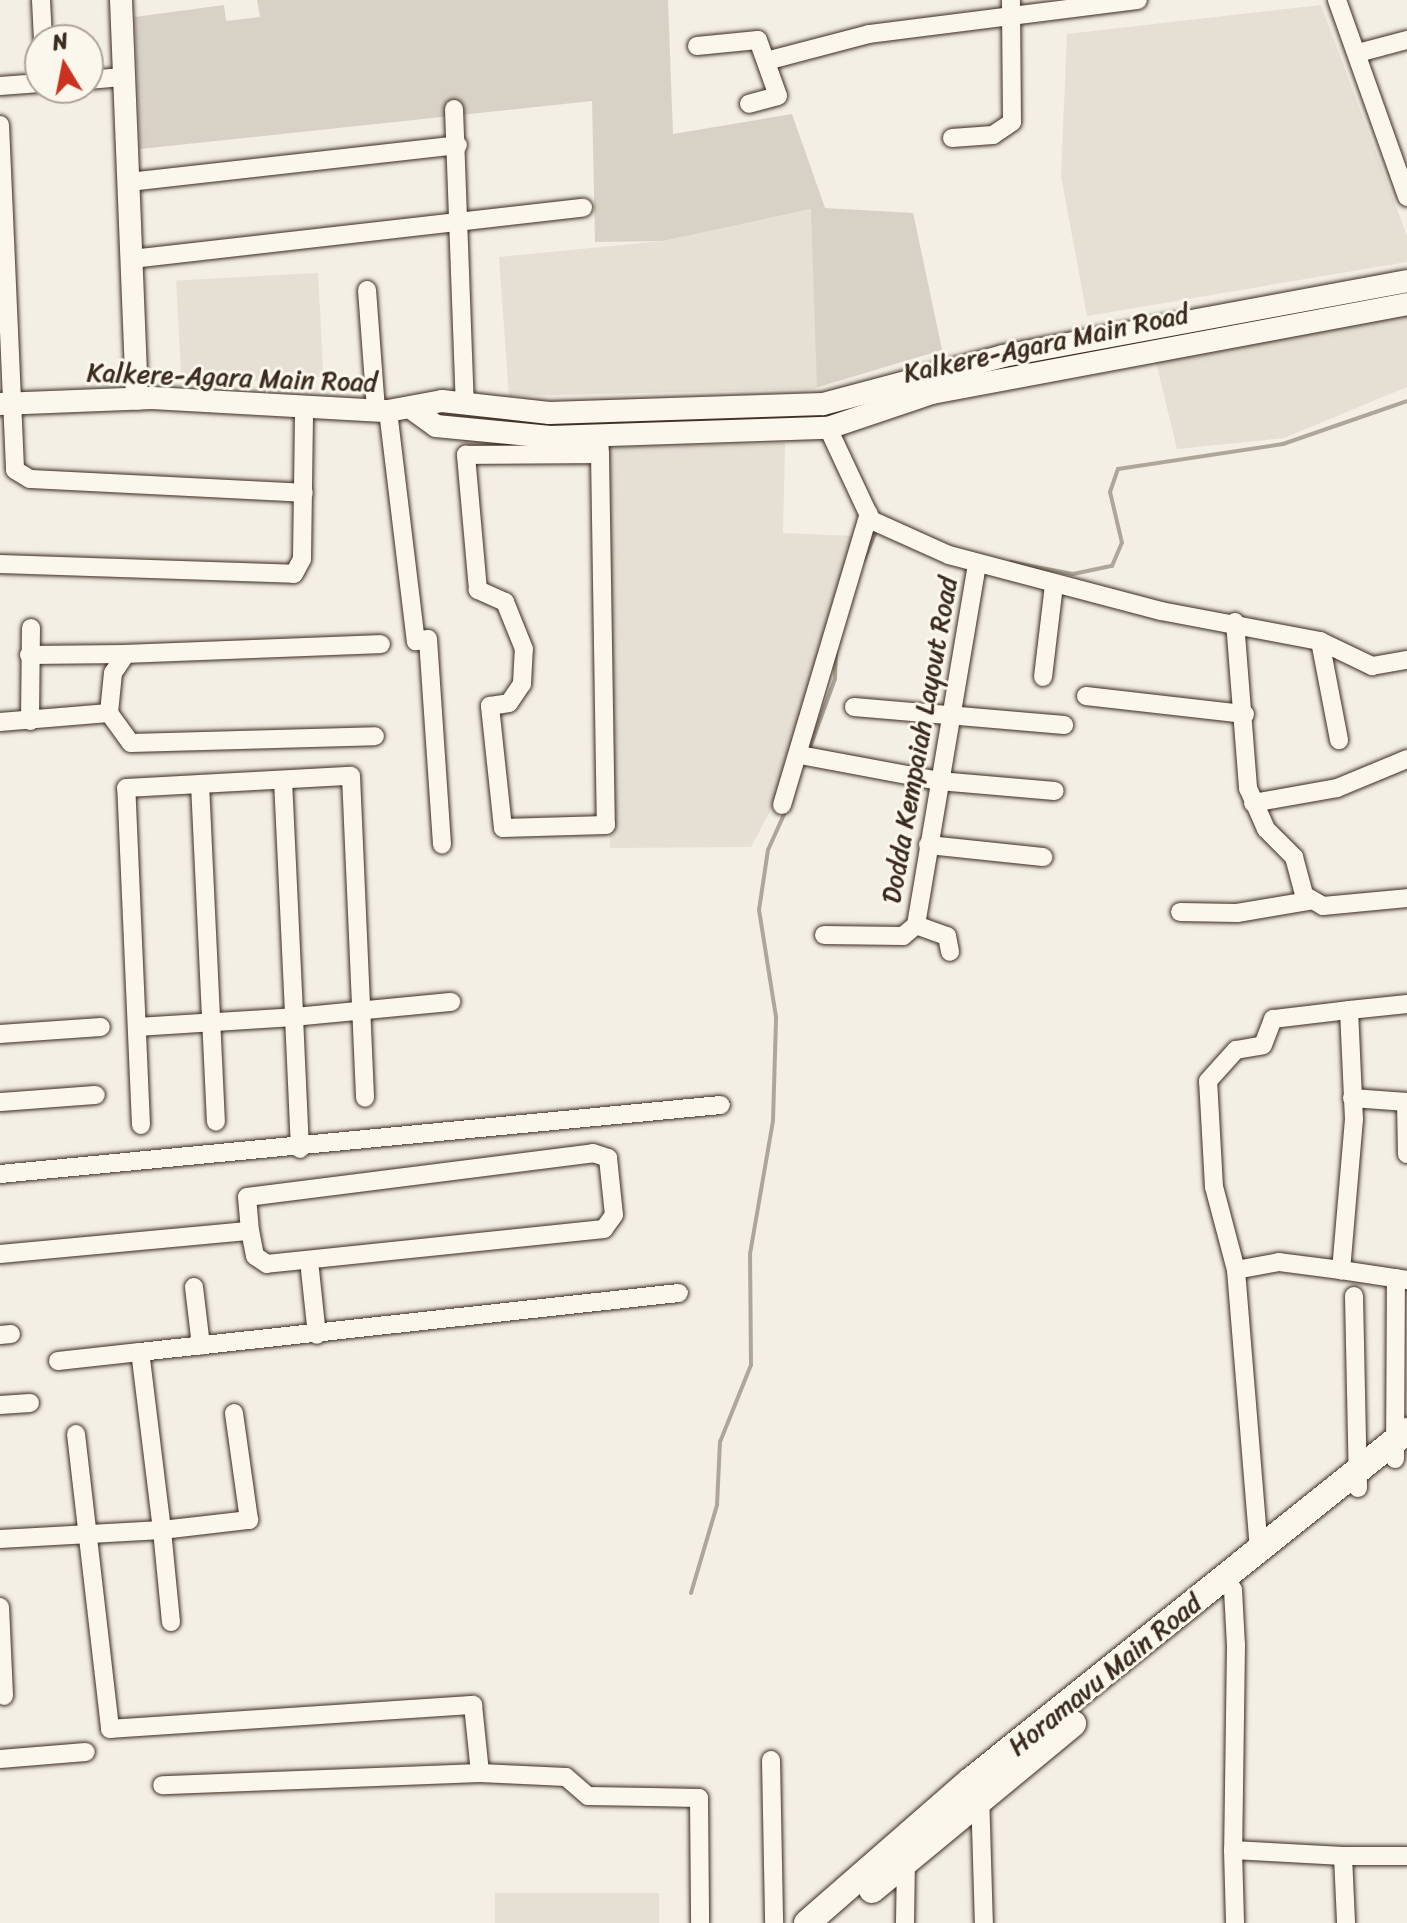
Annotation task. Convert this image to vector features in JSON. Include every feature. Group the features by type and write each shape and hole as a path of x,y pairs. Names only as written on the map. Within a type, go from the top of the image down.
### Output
{"main road":[{"name":"Horamavu Main Road","path":"807,1923 1401,1445"},
{"name":"Horamavu Main Road","path":"1229,1584 1259,1550 1356,1481"},
{"name":"Horamavu Main Road","path":"832,1923 906,1862 977,1789"}],"street":[{"path":"41,0 42,24"},
{"path":"121,0 137,399"},
{"path":"952,138 993,135 1012,122 1011,0"},
{"path":"770,60 869,34 1013,21 1083,4 1138,0"},
{"path":"1337,0 1407,197"},
{"path":"697,46 758,40 770,60 778,96 749,104"},
{"path":"1358,53 1407,40"},
{"path":"104,79 125,77"},
{"path":"0,86 24,84"},
{"path":"454,109 463,221 465,404"},
{"path":"0,125 8,404 14,466 24,478 304,493"},
{"path":"1387,136 1407,131"},
{"path":"129,182 458,145"},
{"path":"132,259 583,208"},
{"name":"Kalkere-Agara Main Road","path":"8,404 137,399 382,411 414,410 442,401 549,413 823,404 1003,356 1407,281"},
{"path":"367,290 416,641 428,639 442,845"},
{"name":"Kalkere-Agara Main Road","path":"414,410 436,426 600,445 828,428 932,393 1407,304"},
{"path":"823,404 828,428 874,520 977,564 1054,585 1320,641 1372,666 1407,660"},
{"path":"0,564 294,574 302,559 304,407"},
{"path":"466,455 600,445 606,825 503,828 490,706 509,703 522,684 524,649 505,602 478,590 466,455 467,430"},
{"path":"782,805 805,756 874,520"},
{"name":"Dodda Kempaiah Layout Road","path":"916,925 977,564"},
{"path":"1043,677 1054,585"},
{"path":"1235,622 1253,803 1271,835 1290,850 1309,901"},
{"path":"30,721 31,628"},
{"path":"1320,641 1339,740"},
{"path":"29,655 381,644"},
{"path":"126,654 113,673 109,713 131,743 375,736"},
{"path":"1086,696 1245,714"},
{"path":"854,707 1064,725"},
{"path":"0,722 109,713"},
{"path":"805,756 939,781 1055,791"},
{"path":"1253,803 1337,788 1407,759"},
{"path":"141,1125 126,788 351,776 365,1098"},
{"path":"283,780 300,1149"},
{"path":"200,784 216,1122"},
{"path":"928,845 1043,857"},
{"path":"1180,912 1229,914 1309,901 1323,906 1407,898"},
{"path":"824,935 903,936 916,925 947,936 950,952"},
{"path":"137,1027 294,1017 451,1002"},
{"path":"1259,1550 1236,1270 1214,1187 1208,1081 1236,1050 1263,1045 1273,1019 1407,1004"},
{"path":"1341,1270 1352,1098 1349,1010"},
{"path":"0,1034 101,1027"},
{"path":"0,1102 96,1095"},
{"path":"1352,1098 1406,1102 1407,1154"},
{"path":"0,1174 300,1149 721,1105"},
{"path":"593,1153 608,1158 614,1215 604,1229 267,1264 255,1256 250,1231 247,1197 593,1153"},
{"path":"0,1254 250,1231"},
{"path":"1236,1270 1279,1262 1401,1279 1401,1445"},
{"path":"310,1270 317,1335"},
{"path":"194,1287 201,1346"},
{"path":"58,1361 679,1293"},
{"path":"1354,1296 1356,1481"},
{"path":"140,1352 171,1622"},
{"path":"0,1405 30,1403"},
{"path":"0,1539 162,1530 249,1520 234,1413"},
{"path":"76,1434 110,1729 473,1705 480,1773"},
{"path":"1229,1584 1235,1923"},
{"path":"0,1607 4,1696"},
{"path":"0,1759 86,1752"},
{"path":"771,1760 774,1923"},
{"path":"162,1785 480,1773 566,1777 588,1796 699,1798 700,1923"},
{"path":"977,1789 984,1923"},
{"path":"1233,1850 1407,1856"},
{"path":"1343,1856 1346,1923"},
{"path":"905,1923 906,1862"}],"shaded area":[{"path":"257,0 668,0 673,134 792,114 825,208 913,213 942,350 817,387 811,209 663,241 595,242 592,101 140,149 135,17 224,5 226,21 260,17"},
{"path":"1321,5 1407,236 1407,262 1087,316 1061,176 1067,34"},
{"path":"811,209 913,213 942,350 813,389 509,396 499,257 663,241"},
{"path":"318,273 323,377 182,384 176,280"},
{"path":"1407,314 1407,387 1284,438 1177,449 1156,362"},
{"path":"785,443 783,533 852,536 790,774 751,847 610,848 597,448"},
{"path":"495,1893 659,1893 659,1923 495,1923"}],"waterway":[{"path":"1011,562 1073,574 1112,566 1122,543 1110,492 1118,469 1283,444 1407,401"},
{"path":"864,560 878,527"},
{"path":"809,750 835,679 836,651"},
{"path":"691,1593 717,1505 720,1442 751,1365 750,1254 773,1121 776,1017 759,910 768,850 786,810"}]}
